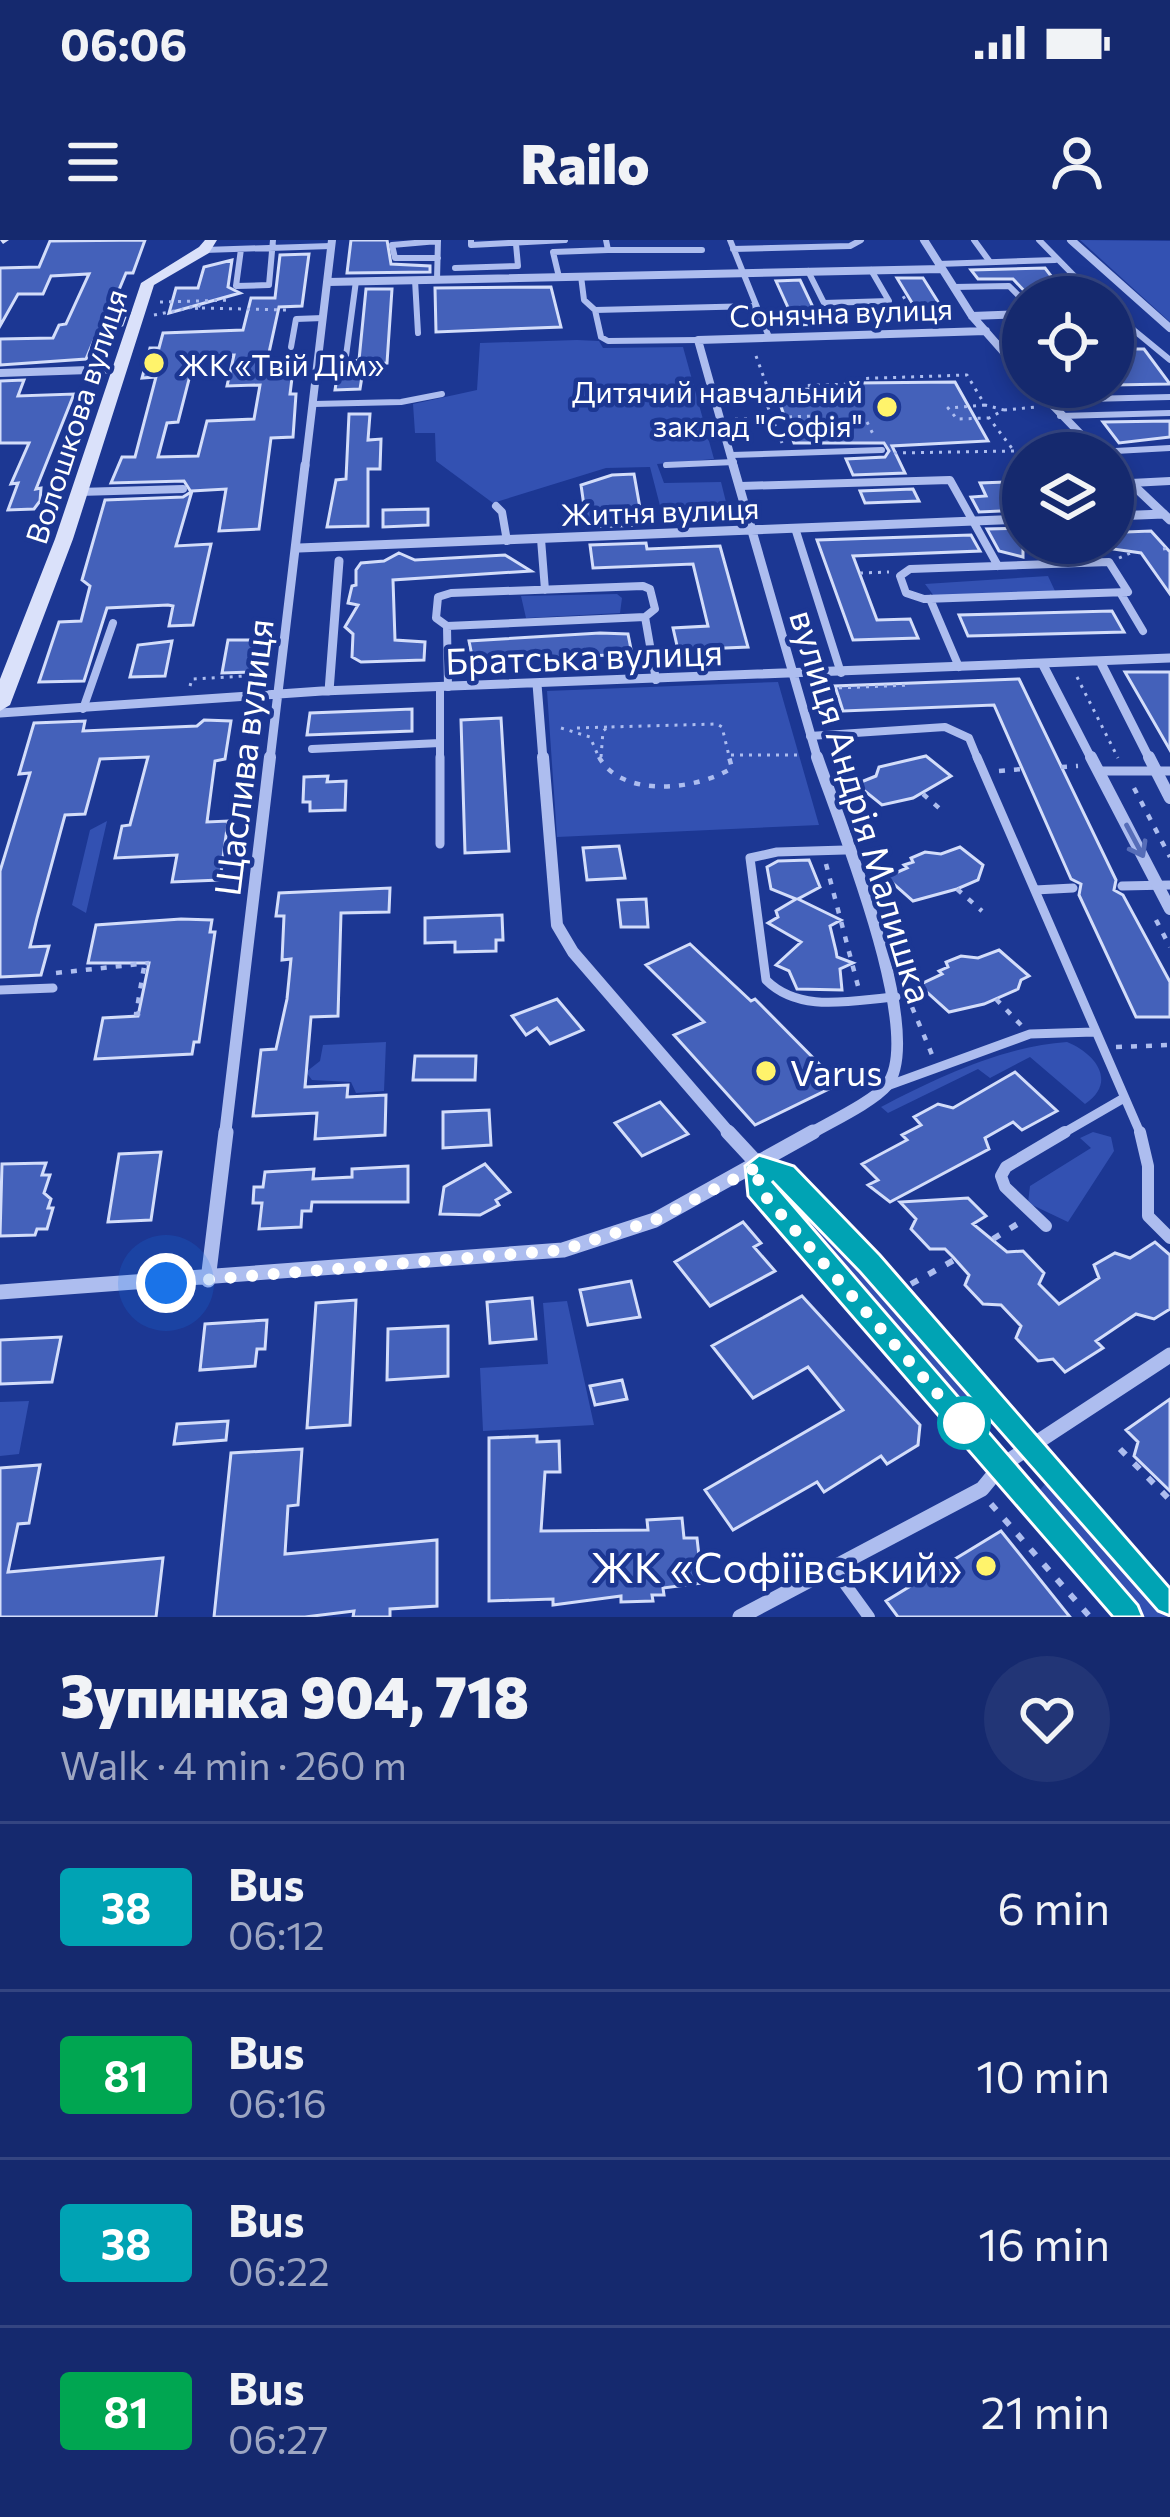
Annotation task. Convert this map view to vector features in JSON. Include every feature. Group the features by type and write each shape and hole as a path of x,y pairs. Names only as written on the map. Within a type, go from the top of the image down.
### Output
{"street":[{"path":"924,240 972,316 1002,349"},
{"path":"1071,240 1170,328"},
{"name":"Щаслива вулиця","path":"208,1280 332,243"},
{"name":"Волошкова вулиця","path":"0,709 148,283 208,245"},
{"path":"328,282 940,266"},
{"path":"972,316 1002,315"},
{"name":"Сонячна вулиця","path":"698,340 986,331"},
{"name":"вулиця Андрія Малишка","path":"698,340 810,736 896,997 899,1059 886,1087"},
{"path":"0,373 119,369"},
{"path":"1050,408 1077,432"},
{"path":"1134,486 1167,518"},
{"path":"1134,517 1167,518"},
{"name":"Житня вулиця","path":"299,548 1002,519"},
{"path":"329,691 338,561"},
{"name":"Братська вулиця","path":"0,709 83,709 329,691 1170,658"},
{"path":"1100,661 1170,798"},
{"path":"1042,663 1164,885 1170,909"},
{"path":"537,684 557,925 573,952 759,1166 784,1174 1170,1600"},
{"path":"0,1292 563,1250 655,1220 759,1166 886,1087"},
{"path":"759,1166 758,1188 1126,1617"},
{"path":"740,1617 982,1489 1001,1466 1168,1360"}],"lane":[{"path":"437,280 438,258 438,240 392,245 394,258 438,258"},
{"path":"471,240 471,244 565,240"},
{"path":"606,240 608,250"},
{"path":"730,240 769,337"},
{"path":"733,249 850,246 861,240"},
{"path":"974,240 990,262"},
{"path":"1039,240 1072,276"},
{"path":"208,245 241,249 332,243"},
{"path":"241,249 236,286 268,285 273,244"},
{"path":"455,268 518,266 516,244"},
{"path":"559,277 554,252 702,250"},
{"path":"940,266 1055,260"},
{"path":"808,272 824,303 889,301 871,270"},
{"path":"581,277 584,300 595,310 601,337 608,341 698,340"},
{"path":"415,280 418,333"},
{"path":"318,358 346,356 356,281"},
{"path":"954,287 1002,286"},
{"path":"595,310 756,306"},
{"path":"291,346 296,320 323,318"},
{"path":"1134,330 1170,360"},
{"path":"998,345 1002,345"},
{"path":"314,404 400,401 442,394"},
{"path":"1134,399 1170,397"},
{"path":"1060,416 1170,413"},
{"path":"1134,450 1170,448"},
{"path":"666,465 882,450"},
{"path":"741,486 950,480 998,566"},
{"path":"1134,483 1170,481"},
{"path":"79,492 183,489"},
{"path":"496,506 502,512 507,541"},
{"path":"795,528 841,673"},
{"path":"541,539 545,590"},
{"path":"1108,562 1128,587 1121,594 913,598 906,592 901,571 1108,562"},
{"path":"643,586 650,589 655,608 645,616 447,626 436,617 438,597 643,586"},
{"path":"1121,594 1143,631"},
{"path":"930,599 959,667"},
{"path":"645,616 656,680"},
{"path":"83,709 113,623"},
{"path":"440,844 447,626"},
{"path":"810,736 958,730 969,738 1140,1132 1148,1168 1142,1204 1147,1218 1170,1238"},
{"path":"312,749 440,743"},
{"path":"1099,771 1170,771"},
{"path":"845,850 777,852 750,858 766,980 777,994 799,1000 896,997"},
{"path":"1121,886 1164,885"},
{"path":"1035,890 1073,888"},
{"path":"0,990 53,988"},
{"path":"886,1087 1030,1034 1094,1032"},
{"path":"1046,1226 1005,1187 1000,1176 1006,1167 1124,1098"},
{"path":"832,1566 869,1617"}],"path":[{"path":"154,302 160,287"},
{"path":"248,311 250,296"},
{"path":"218,307 239,297"},
{"path":"154,302 190,308 232,300"},
{"path":"154,302 287,310"},
{"path":"164,313 167,306"},
{"path":"135,321 179,308"},
{"path":"756,356 767,386"},
{"path":"860,405 849,379 967,375 986,405"},
{"path":"786,454 760,387 851,384"},
{"path":"1004,410 986,405 948,408 957,419 989,418 1018,408"},
{"path":"734,419 814,416"},
{"path":"866,422 882,450 1014,451 989,418"},
{"path":"860,573 901,571"},
{"path":"187,697 191,679 273,674"},
{"path":"1078,677 1122,765"},
{"path":"810,689 922,685"},
{"path":"717,724 731,755 728,772 692,787 622,778 604,768 590,736 560,728 608,727 717,724"},
{"path":"601,757 603,731 608,727"},
{"path":"1069,749 1078,766"},
{"path":"731,755 788,755"},
{"path":"984,771 1023,769"},
{"path":"1128,777 1170,857"},
{"path":"923,794 939,808"},
{"path":"823,855 858,986"},
{"path":"1138,886 1170,947"},
{"path":"957,889 982,911"},
{"path":"56,973 147,965 136,1010 140,1013"},
{"path":"995,999 1030,1034"},
{"path":"1100,1047 1170,1045"},
{"path":"993,1239 1032,1215"},
{"path":"906,1287 956,1259"},
{"path":"1120,1449 1170,1500"},
{"path":"982,1489 1090,1617"}],"shaded area":[{"path":"1080,240 1170,241 1170,322 1134,289 1134,276 1120,276"},
{"path":"599,341 603,348 683,347 714,459 657,464 664,483 721,482 731,522 665,525 650,467 606,468 493,503 436,461 435,433 415,433 413,404 477,390 480,343"},
{"path":"1048,576 1055,591 934,596 925,584"},
{"path":"617,594 622,598 620,613 526,618 521,596"},
{"path":"778,682 819,825 557,837 547,691"},
{"path":"107,821 86,913 72,905 90,830"},
{"path":"386,1042 384,1091 356,1093 351,1082 312,1080 306,1072 320,1061 323,1045"},
{"path":"1067,1042 1086,1053 1099,1069 1100,1087 1085,1104 1030,1057 990,1078 978,1069 888,1113 881,1107 995,1057"},
{"path":"1093,1132 1111,1137 1114,1151 1068,1222 1028,1203 1030,1186 1091,1148 1080,1138"},
{"path":"774,1180 985,1406 974,1414 770,1186"},
{"path":"567,1301 594,1425 483,1431 480,1368 548,1364 543,1303"},
{"path":"29,1401 19,1454 0,1456 0,1402"},
{"path":"1046,1483 1055,1486 1169,1617 1145,1617 1038,1492"}],"building":[{"path":"145,240 133,273 126,273 109,314 126,314 122,325 110,328 112,340 94,340 86,359 0,365 0,339 53,338 59,325 66,324 89,274 51,276 43,294 18,294 0,326 0,268 39,267 50,241"},
{"path":"351,240 387,240 391,264 430,266 430,272 347,273"},
{"path":"309,254 302,306 279,307 265,371 293,370 290,394 296,394 293,437 271,438 259,529 219,531 226,489 192,491 176,546 211,544 193,625 169,626 173,606 168,605 107,608 84,681 39,682 59,622 81,621 90,586 82,580 105,500 183,497 191,492 184,481 111,483 122,457 135,457 156,377 142,378 150,348 159,348 163,333 243,330 251,298 275,298 280,255","holes":["234,355 227,386 260,385 254,419 207,421 198,456 158,457 167,423 178,422 195,356"]},
{"path":"232,260 228,287 240,293 169,313 176,288 198,288 204,267"},
{"path":"1045,268 1051,276 978,279 971,270"},
{"path":"897,278 923,278 950,321 923,321"},
{"path":"800,280 821,324 796,325 776,281"},
{"path":"551,287 561,327 436,332 435,288"},
{"path":"366,289 392,289 387,363 364,364 360,389 335,390 339,364 359,360"},
{"path":"1134,349 1144,349 1170,384 1134,385"},
{"path":"24,380 18,396 74,394 36,489 41,488 40,501 34,509 8,510 18,483 11,484 29,443 0,443 0,381"},
{"path":"955,382 988,441 892,446 905,473 853,475 846,459 885,457 889,451 884,443 794,443 775,390 859,388 856,383"},
{"path":"349,414 370,414 368,440 381,439 380,469 368,469 368,526 327,527 336,480 346,479"},
{"path":"1170,421 1170,437 1134,441 1134,432 1111,432 1103,422"},
{"path":"634,474 643,525 587,527 581,485"},
{"path":"1002,482 1002,511 979,512 971,497 986,496 980,483"},
{"path":"913,489 919,501 865,503 860,491"},
{"path":"428,509 428,525 383,527 383,510"},
{"path":"987,529 1002,529 1002,552 999,551"},
{"path":"1151,531 1170,552 1170,594 1141,553 1134,552 1134,532"},
{"path":"971,535 980,551 853,556 877,620 910,619 918,638 853,640 817,540"},
{"path":"646,543 647,549 720,546 748,647 678,650 673,628 708,626 693,564 593,568 590,545"},
{"path":"399,553 415,560 505,555 531,571 393,580 395,640 425,642 424,660 361,662 352,657 353,634 345,627 358,605 348,603 356,570 361,563 384,561"},
{"path":"1112,611 1124,632 968,636 959,615"},
{"path":"628,634 632,654 473,661 469,641"},
{"path":"228,640 256,640 251,672 222,673"},
{"path":"172,641 165,676 130,677 138,645"},
{"path":"1125,672 1170,672 1170,750"},
{"path":"1019,679 1116,880 1114,890 1123,895 1170,982 1170,1017 1136,1017 1079,895 1081,884 1071,879 994,705 843,711 835,686"},
{"path":"412,709 412,731 307,735 310,713"},
{"path":"501,718 509,851 465,853 461,720"},
{"path":"204,720 231,721 225,759 215,761 207,822 228,821 220,880 172,882 177,855 115,858 122,826 130,825 148,757 100,759 85,814 65,815 30,947 49,946 41,975 0,977 0,871 30,773 19,774 34,723 85,721 83,731 197,726"},
{"path":"926,756 951,776 913,798 882,805 856,784 876,776 879,767"},
{"path":"328,776 327,782 346,781 345,810 310,811 310,802 303,802 304,777"},
{"path":"619,846 625,878 587,880 583,848"},
{"path":"960,847 983,865 978,880 957,889 913,901 886,877 907,868 904,865 913,862 911,858 925,852 941,854"},
{"path":"809,860 820,887 798,899 841,920 830,926 837,957 853,963 840,969 842,990 797,989 789,971 776,965 801,942 768,923 778,917 776,911 796,899 771,889 767,867 778,861"},
{"path":"390,888 389,912 341,913 338,1016 311,1017 305,1087 348,1085 347,1097 386,1095 385,1135 315,1139 317,1113 253,1116 261,1050 276,1049 287,999 291,959 282,960 284,916 276,916 279,893"},
{"path":"646,899 648,927 621,927 618,900"},
{"path":"502,915 503,940 496,940 496,951 455,952 455,942 425,943 425,918"},
{"path":"212,920 210,932 215,932 199,1042 194,1042 192,1054 95,1059 103,1018 138,1016 149,963 88,963 96,925"},
{"name":"Varus","path":"690,944 751,1001 755,999 839,1084 755,1125 674,1035 704,1022 646,965"},
{"path":"999,950 1029,976 1018,989 984,1004 949,1012 919,985 942,974 939,971 948,967 946,962"},
{"path":"557,999 583,1030 550,1044 537,1028 526,1035 512,1016"},
{"path":"415,1056 476,1056 475,1080 413,1080"},
{"path":"1015,1072 1057,1111 1022,1130 1013,1122 985,1138 989,1149 890,1202 868,1185 878,1180 862,1164 907,1140 902,1135 921,1125 914,1117 938,1104 953,1108"},
{"path":"660,1102 688,1134 642,1156 615,1123"},
{"path":"489,1110 491,1145 443,1148 443,1112"},
{"path":"161,1152 151,1220 108,1222 119,1154"},
{"path":"46,1163 42,1175 50,1175 44,1193 51,1199 48,1208 53,1208 47,1229 37,1229 35,1235 0,1236 2,1164"},
{"path":"485,1164 510,1192 496,1200 499,1205 480,1215 440,1214 444,1187"},
{"path":"408,1166 408,1202 312,1202 311,1211 302,1211 301,1227 259,1229 262,1203 253,1203 254,1187 263,1187 265,1172 314,1169 313,1179 352,1177 352,1169"},
{"path":"968,1198 986,1216 973,1224 1007,1252 1023,1251 1044,1273 1039,1284 1059,1304 1099,1278 1094,1265 1115,1253 1130,1258 1155,1242 1170,1255 1170,1309 1154,1319 1136,1314 1096,1341 1103,1348 1065,1372 1053,1359 1038,1361 1016,1338 1021,1326 1001,1305 983,1304 965,1285 969,1275 953,1257 945,1249 930,1249 911,1229 916,1219 900,1202"},
{"path":"743,1222 761,1243 754,1247 775,1271 710,1306 675,1262"},
{"path":"631,1281 640,1317 588,1325 580,1290"},
{"path":"802,1296 920,1425 918,1445 887,1464 881,1456 824,1492 817,1482 733,1530 705,1490 843,1410 808,1367 753,1398 712,1346"},
{"path":"532,1298 536,1339 490,1343 487,1302"},
{"path":"356,1300 350,1425 307,1428 316,1303"},
{"path":"267,1320 265,1349 257,1349 255,1366 200,1370 205,1324"},
{"path":"448,1326 448,1376 387,1380 388,1329"},
{"path":"61,1337 52,1382 0,1384 0,1340"},
{"path":"622,1380 627,1399 595,1405 590,1386"},
{"path":"1170,1399 1170,1491 1134,1456 1138,1442 1126,1430"},
{"path":"228,1421 226,1440 174,1444 177,1424"},
{"path":"537,1436 537,1442 559,1441 560,1472 545,1472 541,1531 648,1530 647,1520 682,1518 684,1538 697,1538 702,1583 663,1588 664,1595 652,1595 653,1601 621,1602 621,1596 553,1605 553,1599 489,1601 489,1438"},
{"path":"302,1449 298,1505 288,1506 285,1554 437,1540 437,1606 390,1609 390,1617 353,1617 354,1611 305,1617 214,1617 231,1453"},
{"path":"40,1465 29,1523 18,1524 8,1572 163,1558 156,1617 0,1617 0,1468"},
{"name":"ЖК «Софіївський»","path":"1001,1531 1070,1617 898,1617 886,1601"}],"bus line":[{"name":"38","path":"1126,1617 758,1188 759,1166 784,1174 870,1263 1170,1600"}],"place":[{"name":"ЖК «Твій Дім»","path":"154,363"},
{"name":"Дитячий навчальний заклад \"Софія\"","path":"887,407"},
{"name":"Varus","path":"766,1071"},
{"name":"ЖК «Софіївський»","path":"986,1566"}],"route":[{"path":"166,1283 563,1250 655,1220 759,1166 758,1188 970,1431 964,1423"}]}
